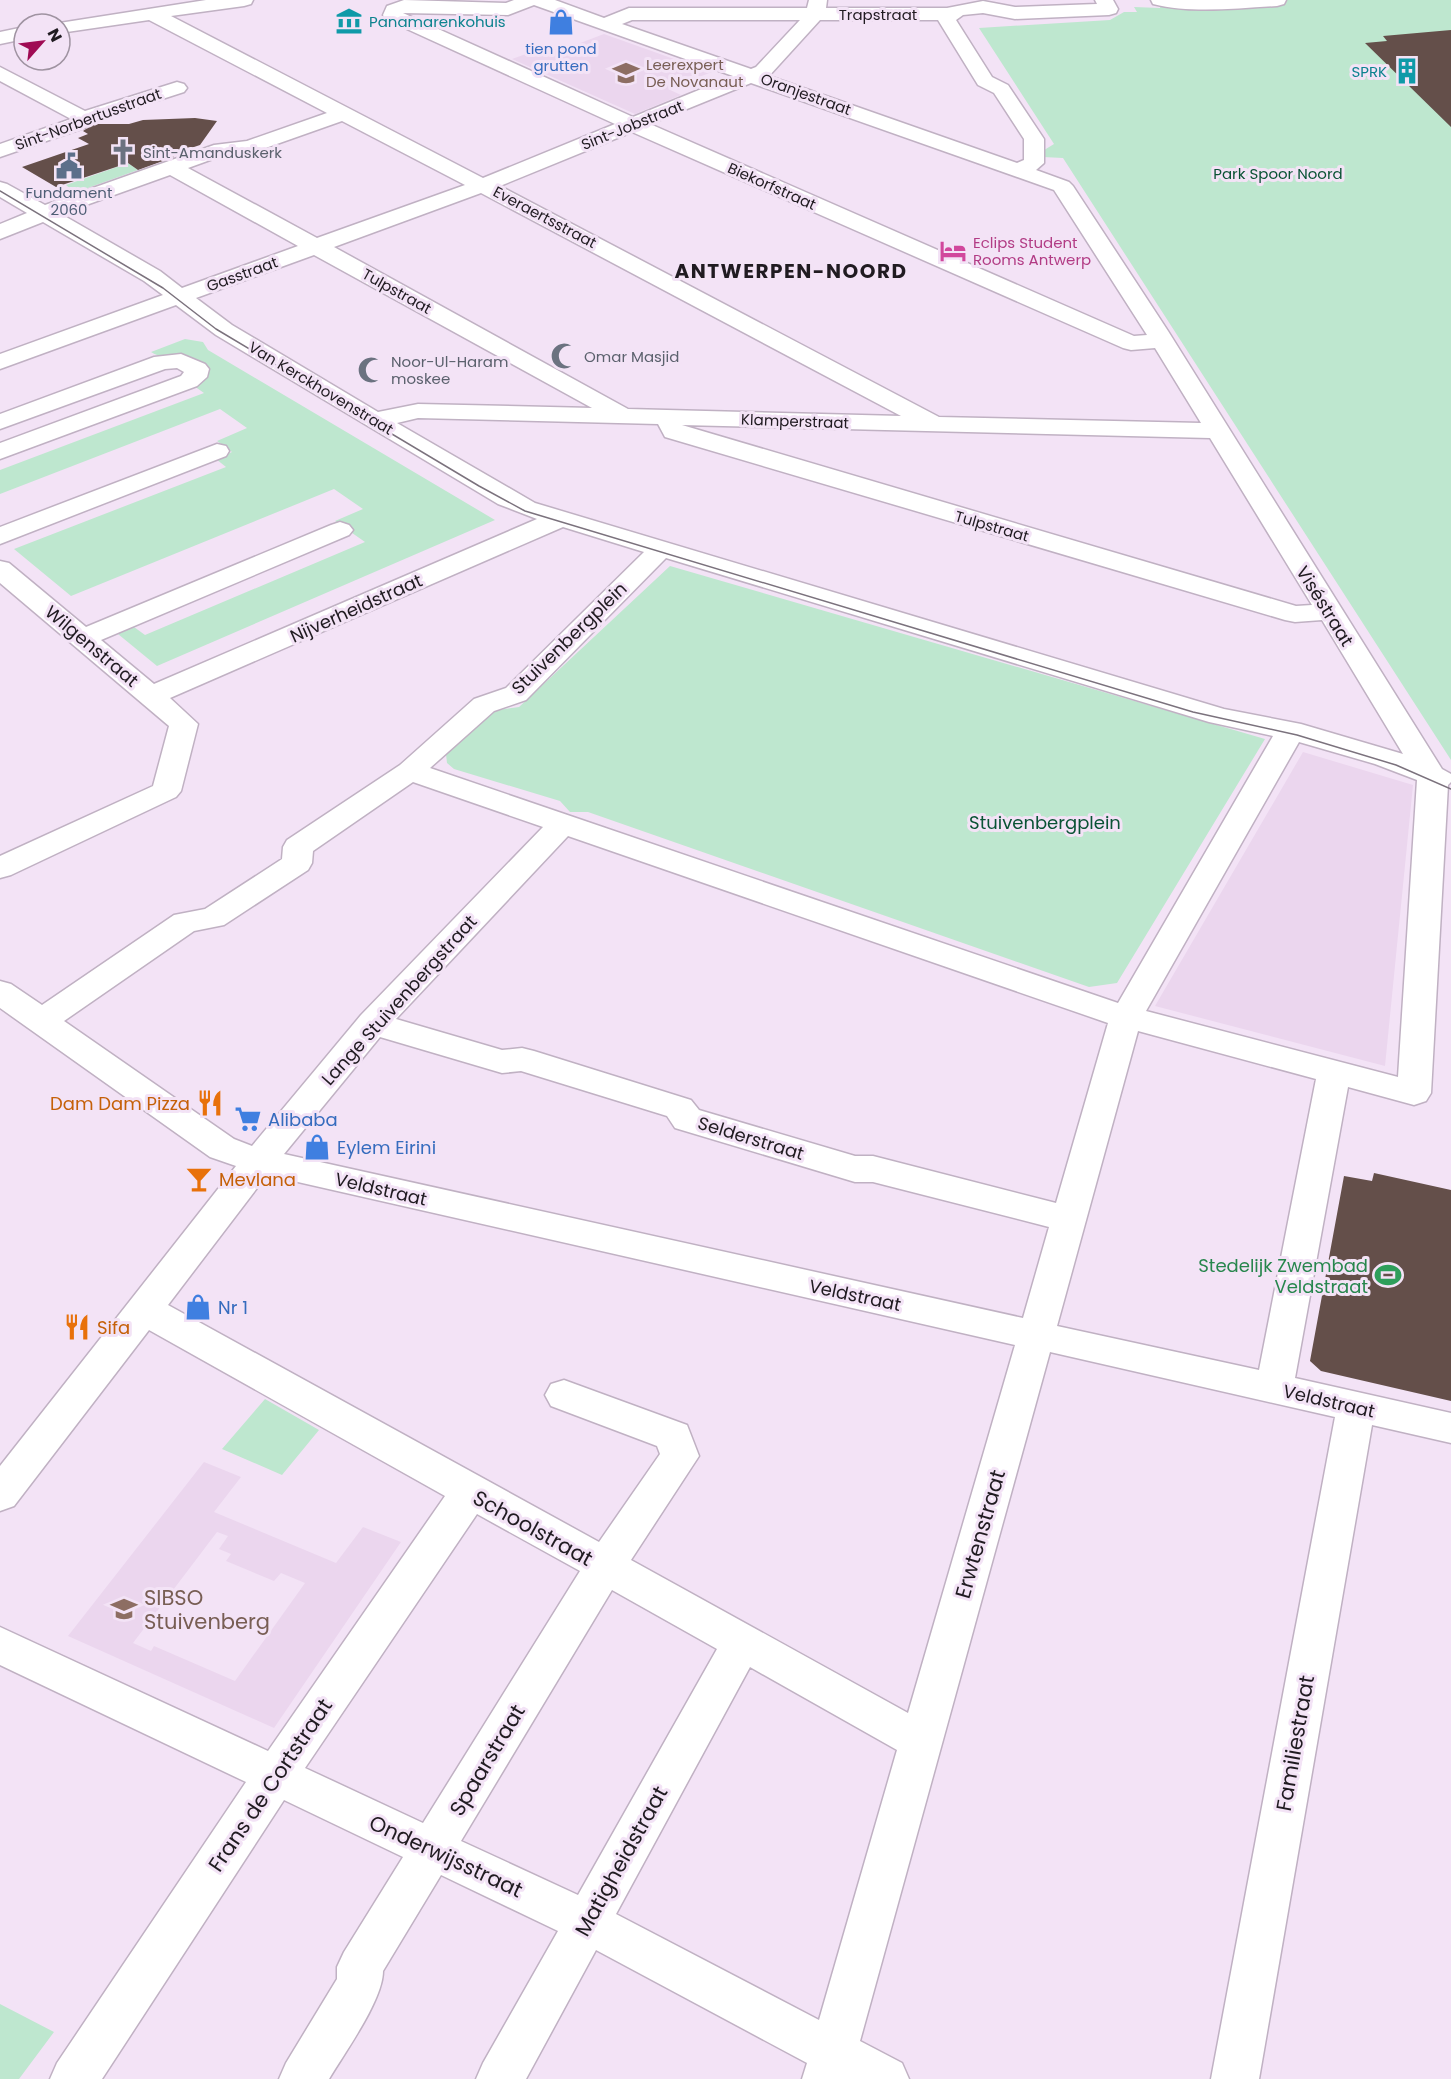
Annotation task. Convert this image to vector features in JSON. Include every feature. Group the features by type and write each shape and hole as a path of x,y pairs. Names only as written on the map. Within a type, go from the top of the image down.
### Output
{"street":[{"path":"72,25 244,0"},
{"name":"Biekorfstraat","path":"531,0 508,9 410,6 394,10 392,13 394,17 633,125 1131,344 1162,341"},
{"name":"Oranjestraat","path":"537,0 1030,174"},
{"path":"1160,0 1214,3 1277,0"},
{"name":"Trapstraat","path":"605,24 629,14 816,7 949,14 959,10 983,7 1015,13 1109,9 1105,2"},
{"name":"Sint-Jobstraat","path":"484,185 763,71 816,7"},
{"name":"Everaertsstraat","path":"152,14 484,185 936,424"},
{"path":"949,14 947,20 985,81 1001,89 1034,139 1034,163 1030,174"},
{"path":"0,73 83,118"},
{"name":"Sint-Norbertusstraat","path":"0,151 80,123 83,118 177,88"},
{"path":"0,232 44,213 171,166 221,149 249,147 345,113"},
{"name":"Tulpstraat","path":"171,166 623,415"},
{"name":"Viséstraat","path":"1030,174 1062,186 1162,341 1328,612 1441,780"},
{"name":"Gasstraat","path":"0,362 484,185"},
{"name":"Van Kerckhovenstraat","path":"0,188 152,276 224,330 514,503 661,549"},
{"path":"0,422 162,362 181,361 197,369 195,377 189,381 0,452"},
{"name":"Klamperstraat","path":"375,420 418,411 1217,431"},
{"name":"Tulpstraat","path":"666,417 674,432 976,522 1295,614 1328,612"},
{"path":"0,536 217,451"},
{"name":"Nijverheidstraat","path":"151,696 560,519"},
{"path":"83,638 340,530"},
{"path":"661,549 1219,716 1291,730 1390,759 1441,780"},
{"name":"Stuivenbergplein","path":"42,1022 185,922 213,918 297,863 298,847 410,771 484,705 516,694 661,549"},
{"name":"Wilgenstraat","path":"0,569 184,724 166,791 0,868"},
{"path":"1126,1017 1291,730"},
{"path":"410,771 1126,1017 1334,1074 1414,1093 1432,783 1441,780"},
{"name":"Lange Stuivenbergstraat","path":"0,1495 260,1161 374,1023 563,823"},
{"name":"Veldstraat","path":"0,992 222,1148 260,1161 1451,1428"},
{"name":"Erwtenstraat","path":"830,2065 1126,1017"},
{"name":"Selderstraat","path":"374,1023 502,1062 522,1059 679,1108 687,1119 855,1169 873,1169 1069,1219"},
{"path":"1274,1388 1334,1074"},
{"name":"Schoolstraat","path":"145,1310 469,1493 922,1742"},
{"name":"Spaarstraat","path":"303,2079 360,1983 360,1967 604,1567 680,1456 672,1436 564,1395"},
{"name":"Familiestraat","path":"1235,2079 1356,1407"},
{"name":"Frans de Cortstraat","path":"74,2079 274,1776 469,1493"},
{"name":"Matigheidstraat","path":"500,2079 742,1643"},
{"name":"Onderwijsstraat","path":"0,1645 587,1922 830,2065 885,2079"}],"shaded area":[{"name":"Leerexpert De Novanaut","path":"604,34 712,72 668,89 681,95 635,114 512,59 548,46 559,51"},
{"path":"1303,752 1413,785 1385,1066 1155,1006"},
{"name":"SIBSO Stuivenberg","path":"204,1462 241,1477 214,1512 336,1563 363,1527 401,1542 274,1728 68,1636","holes":["217,1532 228,1536 219,1549 231,1554 226,1561 274,1581 281,1573 305,1583 235,1681 154,1646 151,1651 133,1643"]}],"green space":[{"name":"Park Spoor Noord","path":"1161,0 1451,0 1451,760 1063,158 1043,157 1041,152 1054,144 979,28 1110,20 1124,12 1137,12 1134,7 1160,8"},
{"path":"128,163 138,170 82,190 72,190 66,185"},
{"path":"185,339 203,342 208,350 495,520 157,666 118,634 134,627 145,635 365,542 335,521 363,509 334,489 71,596 14,549 226,467 216,459 232,452 217,441 247,428 220,409 0,494 0,470 204,393 194,386 205,379 203,364 190,359 163,357 151,352"},
{"name":"Stuivenbergplein","path":"670,566 1265,739 1117,983 1089,987 588,812 570,812 560,801 454,769 447,763 446,754 489,711 519,707"},
{"path":"265,1399 319,1430 282,1475 222,1449"},
{"path":"0,2004 54,2032 19,2079 0,2079"}],"building":[{"name":"SPRK","path":"1451,30 1451,127 1365,43 1387,41 1383,36"},
{"name":"Sint-Amanduskerk","path":"195,118 217,121 200,145 170,155 174,157 138,170 128,163 56,187 22,167 89,144 78,138 88,134 83,131 93,124 129,124 143,120"},
{"name":"Stedelijk Zwembad Veldstraat","path":"1374,1173 1451,1190 1451,1401 1321,1371 1310,1361 1344,1176 1372,1181"}],"tram line":[{"path":"0,191 163,288 216,329 479,486 525,511 1193,712 1297,735 1396,765 1451,789"}],"place":[{"name":"Panamarenkohuis","path":"349,21"},
{"name":"tien pond grutten","path":"561,22"},
{"name":"SPRK","path":"1407,71"},
{"name":"Leerexpert De Novanaut","path":"626,73"},
{"name":"Sint-Amanduskerk","path":"123,152"},
{"name":"Fundament 2060","path":"69,166"},
{"name":"Eclips Student Rooms Antwerp","path":"953,251"},
{"name":"Omar Masjid","path":"564,356"},
{"name":"Noor-Ul-Haram moskee","path":"371,370"},
{"name":"Dam Dam Pizza","path":"210,1103"},
{"name":"Alibaba","path":"248,1119"},
{"name":"Eylem Eirini","path":"317,1147"},
{"name":"Mevlana","path":"199,1179"},
{"name":"Stedelijk Zwembad Veldstraat","path":"1388,1275"},
{"name":"Nr 1","path":"198,1307"},
{"name":"Sifa","path":"77,1327"},
{"name":"SIBSO Stuivenberg","path":"124,1609"}],"district":[{"name":"ANTWERPEN-NOORD","path":"791,271"}]}
